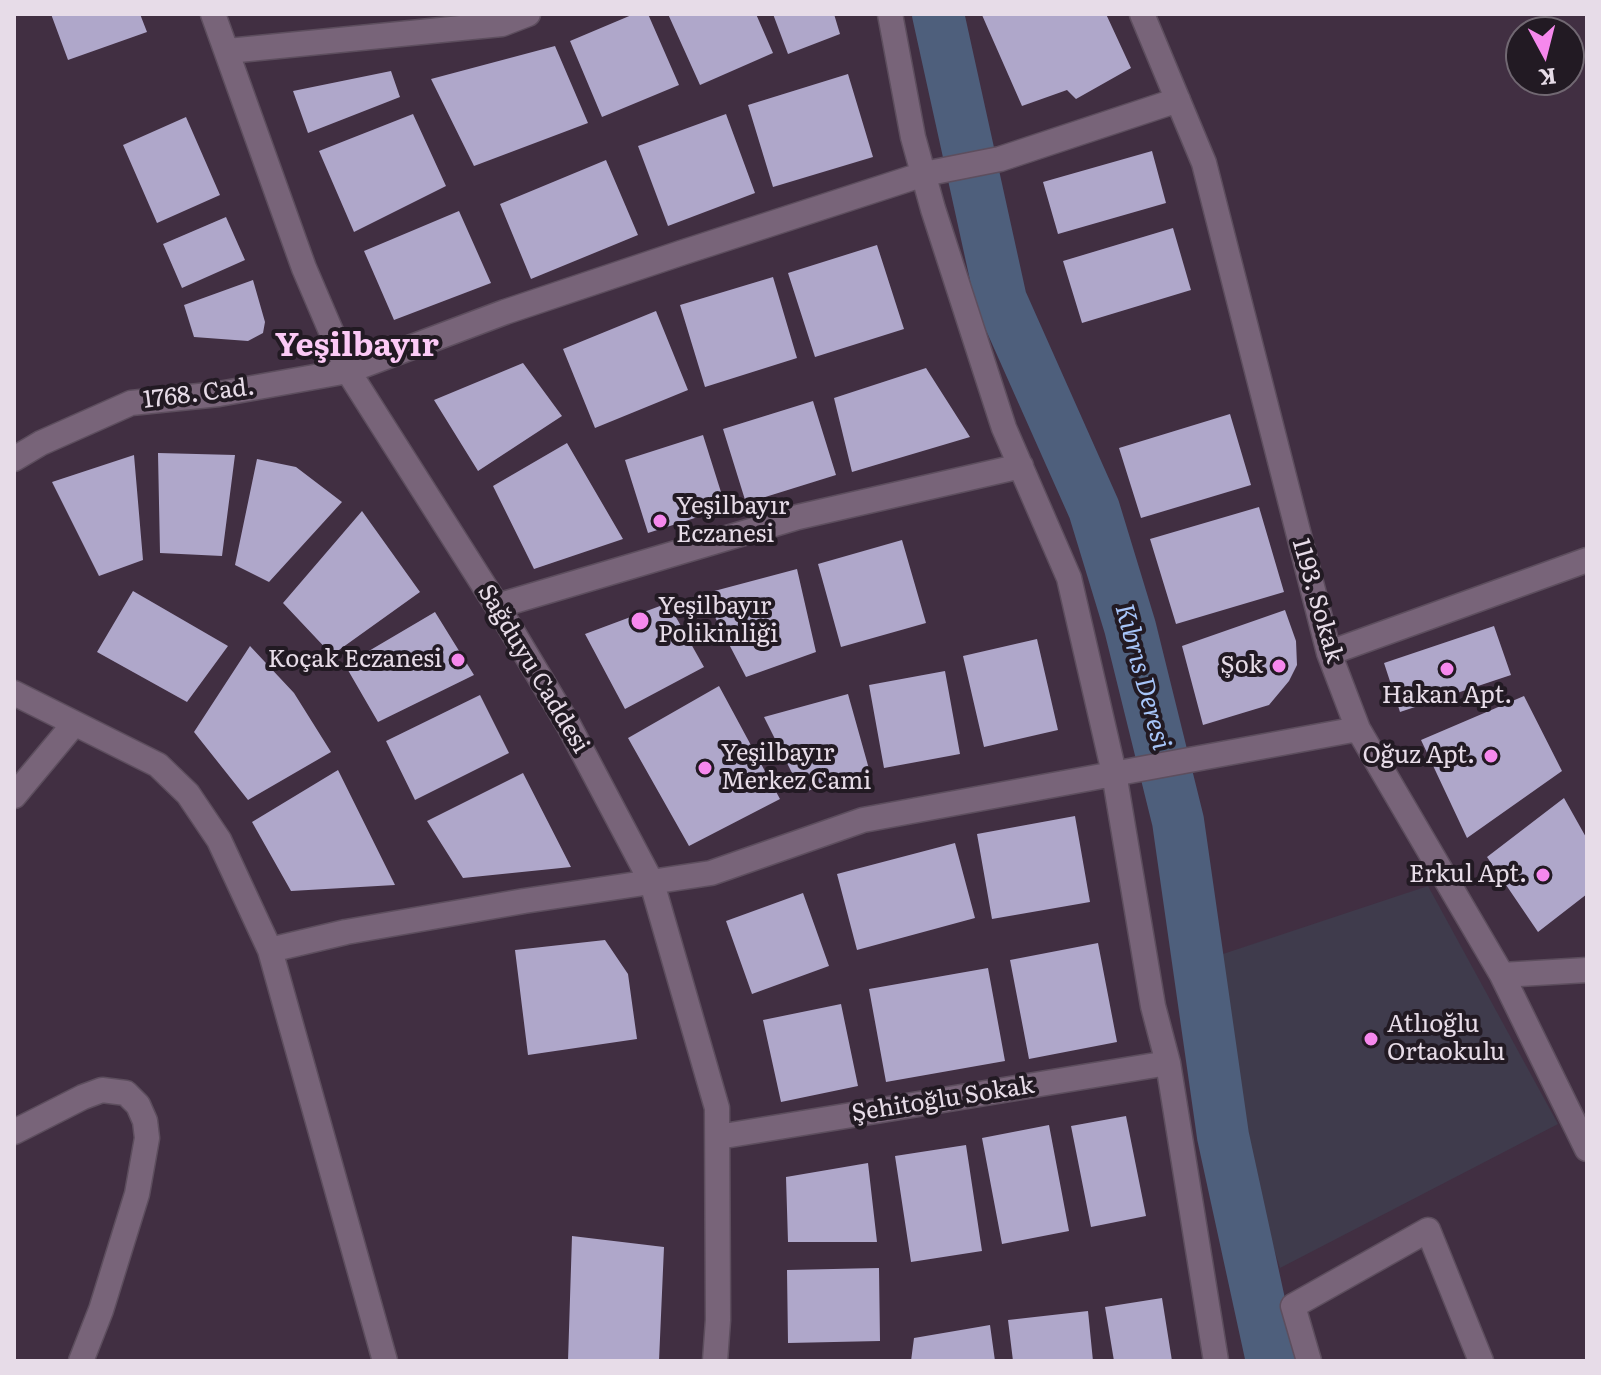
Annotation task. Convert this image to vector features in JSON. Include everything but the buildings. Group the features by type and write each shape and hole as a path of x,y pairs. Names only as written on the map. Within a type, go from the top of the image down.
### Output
{"street":[{"name":"Sağduyu Caddesi","path":"213,14 304,268 348,371 569,726 652,883 717,1108 718,1320 715,1361"},
{"path":"228,51 502,24 528,14"},
{"path":"890,14 913,137 1004,428 1069,578 1114,773 1153,1006 1168,1063 1216,1361"},
{"name":"1193. Sokak","path":"1142,14 1204,163 1329,653 1358,729 1502,975 1587,1149"},
{"name":"1768. Cad.","path":"14,459 41,443 131,403 219,394 348,371 505,312 927,174 1000,159 1178,100"},
{"path":"497,606 798,517 1021,466"},
{"path":"1329,653 1587,560"},
{"path":"14,693 158,765 188,794 219,840 270,950 385,1361"},
{"path":"14,796 74,724"},
{"path":"270,950 346,932 711,873 863,820 1358,729"},
{"path":"1502,975 1587,970"},
{"name":"Şehitoğlu Sokak","path":"718,1137 1168,1063"},
{"path":"14,1132 102,1090 126,1093 138,1105 145,1121 147,1138 137,1194 101,1310 81,1361"},
{"path":"1309,1361 1293,1306 1428,1230 1481,1361"}],"shaded area":[{"name":"Atlıoğlu Ortaokulu","path":"1428,886 1558,1124 1280,1268 1247,1164 1220,955"}],"waterway":[{"name":"Kıbrıs Deresi","path":"938,14 1001,300 1094,509 1130,627 1178,821 1223,1136 1272,1361"}],"place":[{"name":"Yeşilbayır Eczanesi","path":"660,521"},
{"name":"Yeşilbayır Polikinliği","path":"640,621"},
{"name":"Koçak Eczanesi","path":"458,660"},
{"name":"Şok","path":"1279,666"},
{"name":"Hakan Apt.","path":"1447,669"},
{"name":"Oğuz Apt.","path":"1491,756"},
{"name":"Yeşilbayır Merkez Cami","path":"705,768"},
{"name":"Erkul Apt.","path":"1543,875"},
{"name":"Atlıoğlu Ortaokulu","path":"1371,1039"}],"district":[{"name":"Yeşilbayır","path":"357,347"}]}
